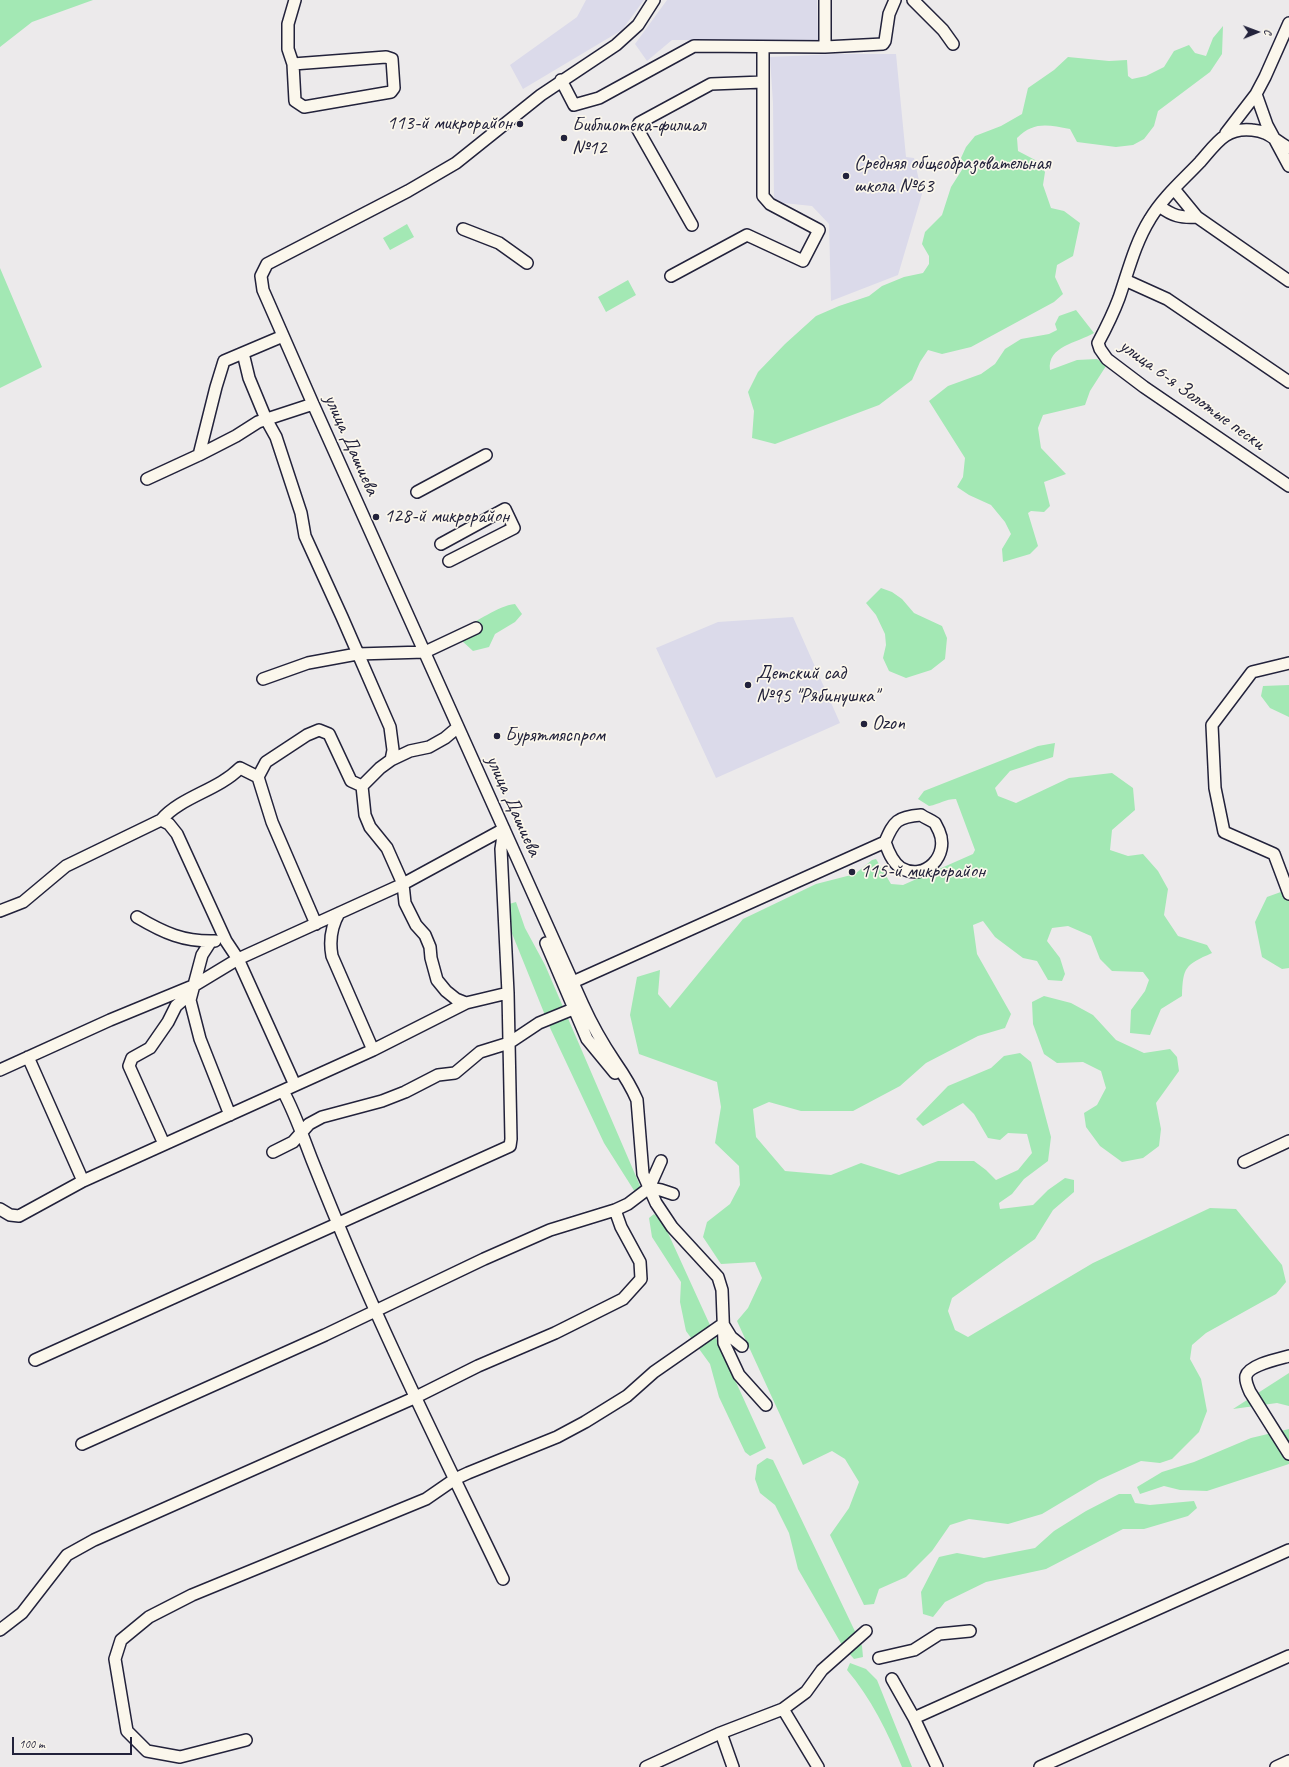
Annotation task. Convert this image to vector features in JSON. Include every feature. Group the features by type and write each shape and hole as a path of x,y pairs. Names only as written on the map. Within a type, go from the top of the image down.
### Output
{"street":[{"path":"293,64 386,57 392,59 394,88 391,92 304,106 295,101 293,64 288,49 288,24 295,0"},
{"name":"улица Дашиева","path":"654,0 638,25 616,45 561,80 456,163 408,191 267,264 261,276 261,283 313,404 573,982 578,1007 628,1078 637,1100 642,1174 656,1203 672,1227 718,1277 722,1290 724,1343 739,1375 766,1405"},
{"path":"825,0 825,47"},
{"path":"561,80 574,106 599,98 694,46 825,47 883,44 885,41 889,14 895,0"},
{"path":"914,0 943,30 953,44"},
{"path":"1289,23 1256,94 1226,133 1159,206 1144,230 1125,280 1166,299 1289,382"},
{"path":"671,276 747,235 802,261 819,230 770,204 763,196 763,47"},
{"path":"692,225 637,128 637,125 638,123 710,84 763,82"},
{"path":"1256,94 1261,113 1289,166"},
{"path":"1226,133 1240,130 1252,130 1274,136 1289,148"},
{"path":"1174,189 1197,217 1289,281"},
{"path":"1159,206 1183,218 1197,217"},
{"path":"463,229 500,243 527,263"},
{"name":"улица 6-я Золотые пески","path":"1125,280 1112,314 1098,343 1107,359 1144,387 1289,486"},
{"path":"199,455 224,361 283,336"},
{"path":"243,354 249,378 266,419 276,437 301,512 305,536 390,727 393,750 391,760"},
{"path":"146,479 199,455 236,436 258,422 313,404"},
{"path":"417,492 486,455"},
{"path":"441,544 505,510 514,528 449,561"},
{"path":"264,679 308,663 357,654 425,652 476,628"},
{"path":"1289,663 1252,672 1212,725 1214,788 1224,832 1274,854 1289,894"},
{"path":"362,786 380,768 391,760 410,751 429,747 446,738 458,727"},
{"path":"316,924 272,822 258,777 266,762 307,735 319,730 328,734 351,781 362,786"},
{"path":"0,911 23,902 66,866 126,838 160,820 169,810 220,784 240,768 258,777"},
{"path":"362,786 365,815 370,827 388,848 403,884 405,903 416,925 425,935 430,947 431,958 437,980 446,991 456,999 466,1003"},
{"path":"573,982 885,842 892,826 905,816 921,815 935,823 942,838 941,853 932,866 916,871 901,868 890,856 885,842"},
{"path":"160,820 169,824 177,834 226,941 238,958 295,1086"},
{"path":"164,1144 129,1066 132,1058 150,1048 168,1022 176,1006 194,989 238,958 403,884 504,829"},
{"path":"35,1360 510,1146 508,993 501,862 504,829"},
{"path":"339,913 332,925 330,944 332,956 373,1050"},
{"path":"137,917 160,930 180,938 226,941"},
{"path":"210,941 202,955 190,1000 200,1039 230,1115"},
{"path":"273,1152 293,1142 309,1124 322,1117 382,1101 438,1076 455,1073 480,1052 509,1043 539,1023 578,1007 546,943"},
{"path":"0,1070 110,1020 194,989"},
{"path":"0,1208 10,1215 19,1216 83,1181 373,1050 466,1003 508,993"},
{"path":"28,1057 83,1181"},
{"path":"283,1091 295,1113 301,1132 338,1224 414,1398 455,1479 502,1579"},
{"path":"1244,1162 1289,1140"},
{"path":"82,1444 181,1401 484,1259 550,1230 615,1210 628,1204 649,1188 661,1161"},
{"path":"649,1188 673,1194"},
{"path":"0,1630 22,1613 67,1554 94,1540 414,1398 478,1366 555,1333 623,1299 641,1280 640,1262 621,1227 615,1210"},
{"path":"246,1740 180,1756 147,1751 127,1731 115,1659 121,1640 149,1617 192,1595 426,1499 455,1479 557,1436 585,1422 627,1396 654,1372 723,1324 731,1337 742,1346"},
{"path":"1289,1356 1253,1367 1248,1372 1246,1382 1250,1392 1289,1454"},
{"path":"914,1718 1289,1550"},
{"path":"646,1767 722,1733 783,1710 806,1692 822,1670 866,1631"},
{"path":"879,1658 914,1650 939,1634 970,1631"},
{"path":"1040,1767 1289,1656"},
{"path":"892,1679 914,1718 937,1767"},
{"path":"783,1710 818,1767"},
{"path":"722,1733 733,1767"},
{"path":"1276,1767 1289,1761"}],"shaded area":[{"path":"586,0 644,0 622,30 523,89 510,65 577,17"},
{"path":"667,0 817,0 818,40 672,40 647,61 635,44"},
{"name":"Средняя общеобразовательная школа №63","path":"837,54 896,54 906,157 914,158 922,194 898,275 831,301 829,224 812,206 774,202 773,103 770,57"},
{"name":"Детский сад №95 \"Рябинушка\"","path":"793,617 840,723 716,778 656,648 718,622"}],"green space":[{"path":"0,0 93,0 32,22 0,47"},
{"path":"1223,26 1222,54 1210,72 1158,111 1154,126 1144,139 1133,145 1116,147 1077,142 1070,129 1055,126 1035,127 1029,129 1017,138 1018,151 1037,161 1045,172 1043,185 1051,208 1064,211 1080,223 1073,256 1057,265 1055,277 1063,294 1054,302 971,347 942,354 928,350 920,362 912,380 879,405 775,444 752,438 754,411 748,392 758,372 785,344 816,316 839,306 869,296 882,286 904,277 923,273 929,264 929,256 922,244 925,232 942,215 951,187 965,165 961,158 966,147 975,136 1001,126 1022,114 1028,88 1054,70 1068,57 1109,61 1127,60 1128,76 1132,79 1146,76 1164,67 1174,51 1189,45 1195,53 1206,56 1213,38"},
{"path":"407,224 414,237 390,250 383,238"},
{"path":"0,268 42,367 0,388"},
{"path":"628,280 636,295 606,312 598,297"},
{"path":"1076,310 1094,333 1058,350 1050,362 1050,370 1077,360 1097,359 1106,366 1090,391 1085,405 1043,415 1038,428 1041,448 1066,474 1044,482 1050,506 1044,512 1031,511 1028,513 1038,546 1030,554 1003,562 1002,549 1011,534 1005,522 991,505 969,495 957,487 963,477 965,458 929,401 948,386 981,374 995,364 1005,349 1021,339 1049,334 1057,330 1055,324 1059,316"},
{"path":"881,588 892,592 902,599 914,613 942,626 947,638 945,659 931,670 906,678 889,671 883,658 886,645 885,634 876,615 866,603"},
{"path":"515,604 522,614 515,622 495,634 489,647 473,651 461,640 460,629 494,611 508,605"},
{"path":"1289,685 1289,717 1270,708 1261,696 1263,686"},
{"path":"1055,743 1053,757 1010,771 995,788 998,796 1016,803 1069,778 1112,773 1133,788 1135,810 1112,830 1110,850 1128,856 1143,854 1158,871 1168,889 1164,915 1178,936 1207,945 1212,953 1191,964 1187,968 1183,979 1182,996 1161,1009 1150,1035 1130,1033 1131,1010 1145,991 1149,980 1143,972 1112,971 1100,959 1091,936 1068,926 1052,928 1047,941 1060,958 1065,974 1062,981 1048,980 1037,961 1023,958 995,937 983,921 973,925 977,954 1011,1014 1005,1028 978,1036 926,1063 900,1086 853,1111 801,1111 769,1102 753,1109 756,1137 785,1171 831,1175 861,1163 899,1175 938,1161 974,1161 996,1180 1018,1170 1032,1153 1027,1134 1008,1133 1000,1140 988,1138 974,1114 963,1103 923,1126 916,1119 948,1086 991,1068 1004,1056 1020,1053 1031,1062 1051,1137 1048,1161 1024,1179 1012,1194 999,1203 1000,1209 1033,1205 1048,1190 1065,1178 1074,1180 1074,1192 1053,1210 1035,1239 952,1298 948,1311 955,1330 968,1337 1093,1263 1210,1208 1236,1209 1282,1265 1286,1282 1276,1294 1206,1333 1192,1345 1190,1359 1201,1379 1207,1411 1199,1432 1172,1459 1160,1463 1141,1461 1099,1480 1042,1514 1008,1524 969,1519 950,1525 932,1551 906,1577 879,1589 874,1604 864,1605 830,1535 849,1508 859,1482 845,1459 832,1451 803,1465 737,1321 748,1308 762,1278 755,1262 721,1264 703,1237 707,1222 730,1204 740,1185 739,1166 715,1143 721,1107 717,1082 639,1054 630,1015 637,977 660,970 658,994 670,1008 743,919 816,884 855,874 872,860 876,859 891,884 903,885 973,854 975,850 956,799 929,806 918,799 924,791 1038,746"},
{"path":"1289,889 1289,968 1282,969 1262,957 1255,922 1267,897"},
{"path":"516,902 525,928 545,965 641,1188 635,1192 604,1143 551,1030 511,931 509,904"},
{"path":"1044,996 1071,1003 1093,1015 1116,1040 1144,1053 1170,1049 1177,1057 1179,1071 1156,1103 1161,1129 1159,1146 1143,1158 1122,1162 1100,1146 1086,1127 1084,1113 1097,1105 1106,1088 1101,1071 1083,1062 1057,1063 1044,1054 1033,1024 1032,1002"},
{"path":"654,1214 663,1222 766,1448 750,1456 745,1452 719,1397 710,1364 686,1331 680,1302 681,1282 652,1237 649,1218"},
{"path":"1289,1373 1289,1406 1277,1403 1233,1409"},
{"path":"1289,1429 1289,1464 1207,1491 1180,1490 1164,1486 1140,1494 1137,1487 1162,1472 1194,1462 1251,1438"},
{"path":"767,1458 773,1460 862,1646 863,1657 854,1659 842,1645 798,1569 789,1533 775,1505 760,1493 755,1479 757,1465"},
{"path":"1119,1494 1131,1494 1135,1503 1150,1505 1194,1501 1197,1508 1188,1516 1144,1529 1123,1529 1046,1569 986,1582 945,1602 933,1617 923,1614 921,1592 939,1557 957,1553 984,1558 1035,1548 1054,1531 1086,1511"},
{"path":"850,1663 866,1669 877,1680 912,1767 902,1767 878,1716 864,1692 847,1670"}],"place":[{"name":"113-й микрорайон","path":"520,124"},
{"name":"Библиотека-филиал №12","path":"564,138"},
{"name":"Средняя общеобразовательная школа №63","path":"846,176"},
{"name":"128-й микрорайон","path":"376,517"},
{"name":"Детский сад №95 \"Рябинушка\"","path":"748,685"},
{"name":"Ozon","path":"864,724"},
{"name":"Бурятмяспром","path":"497,736"},
{"name":"115-й микрорайон","path":"852,872"}]}
